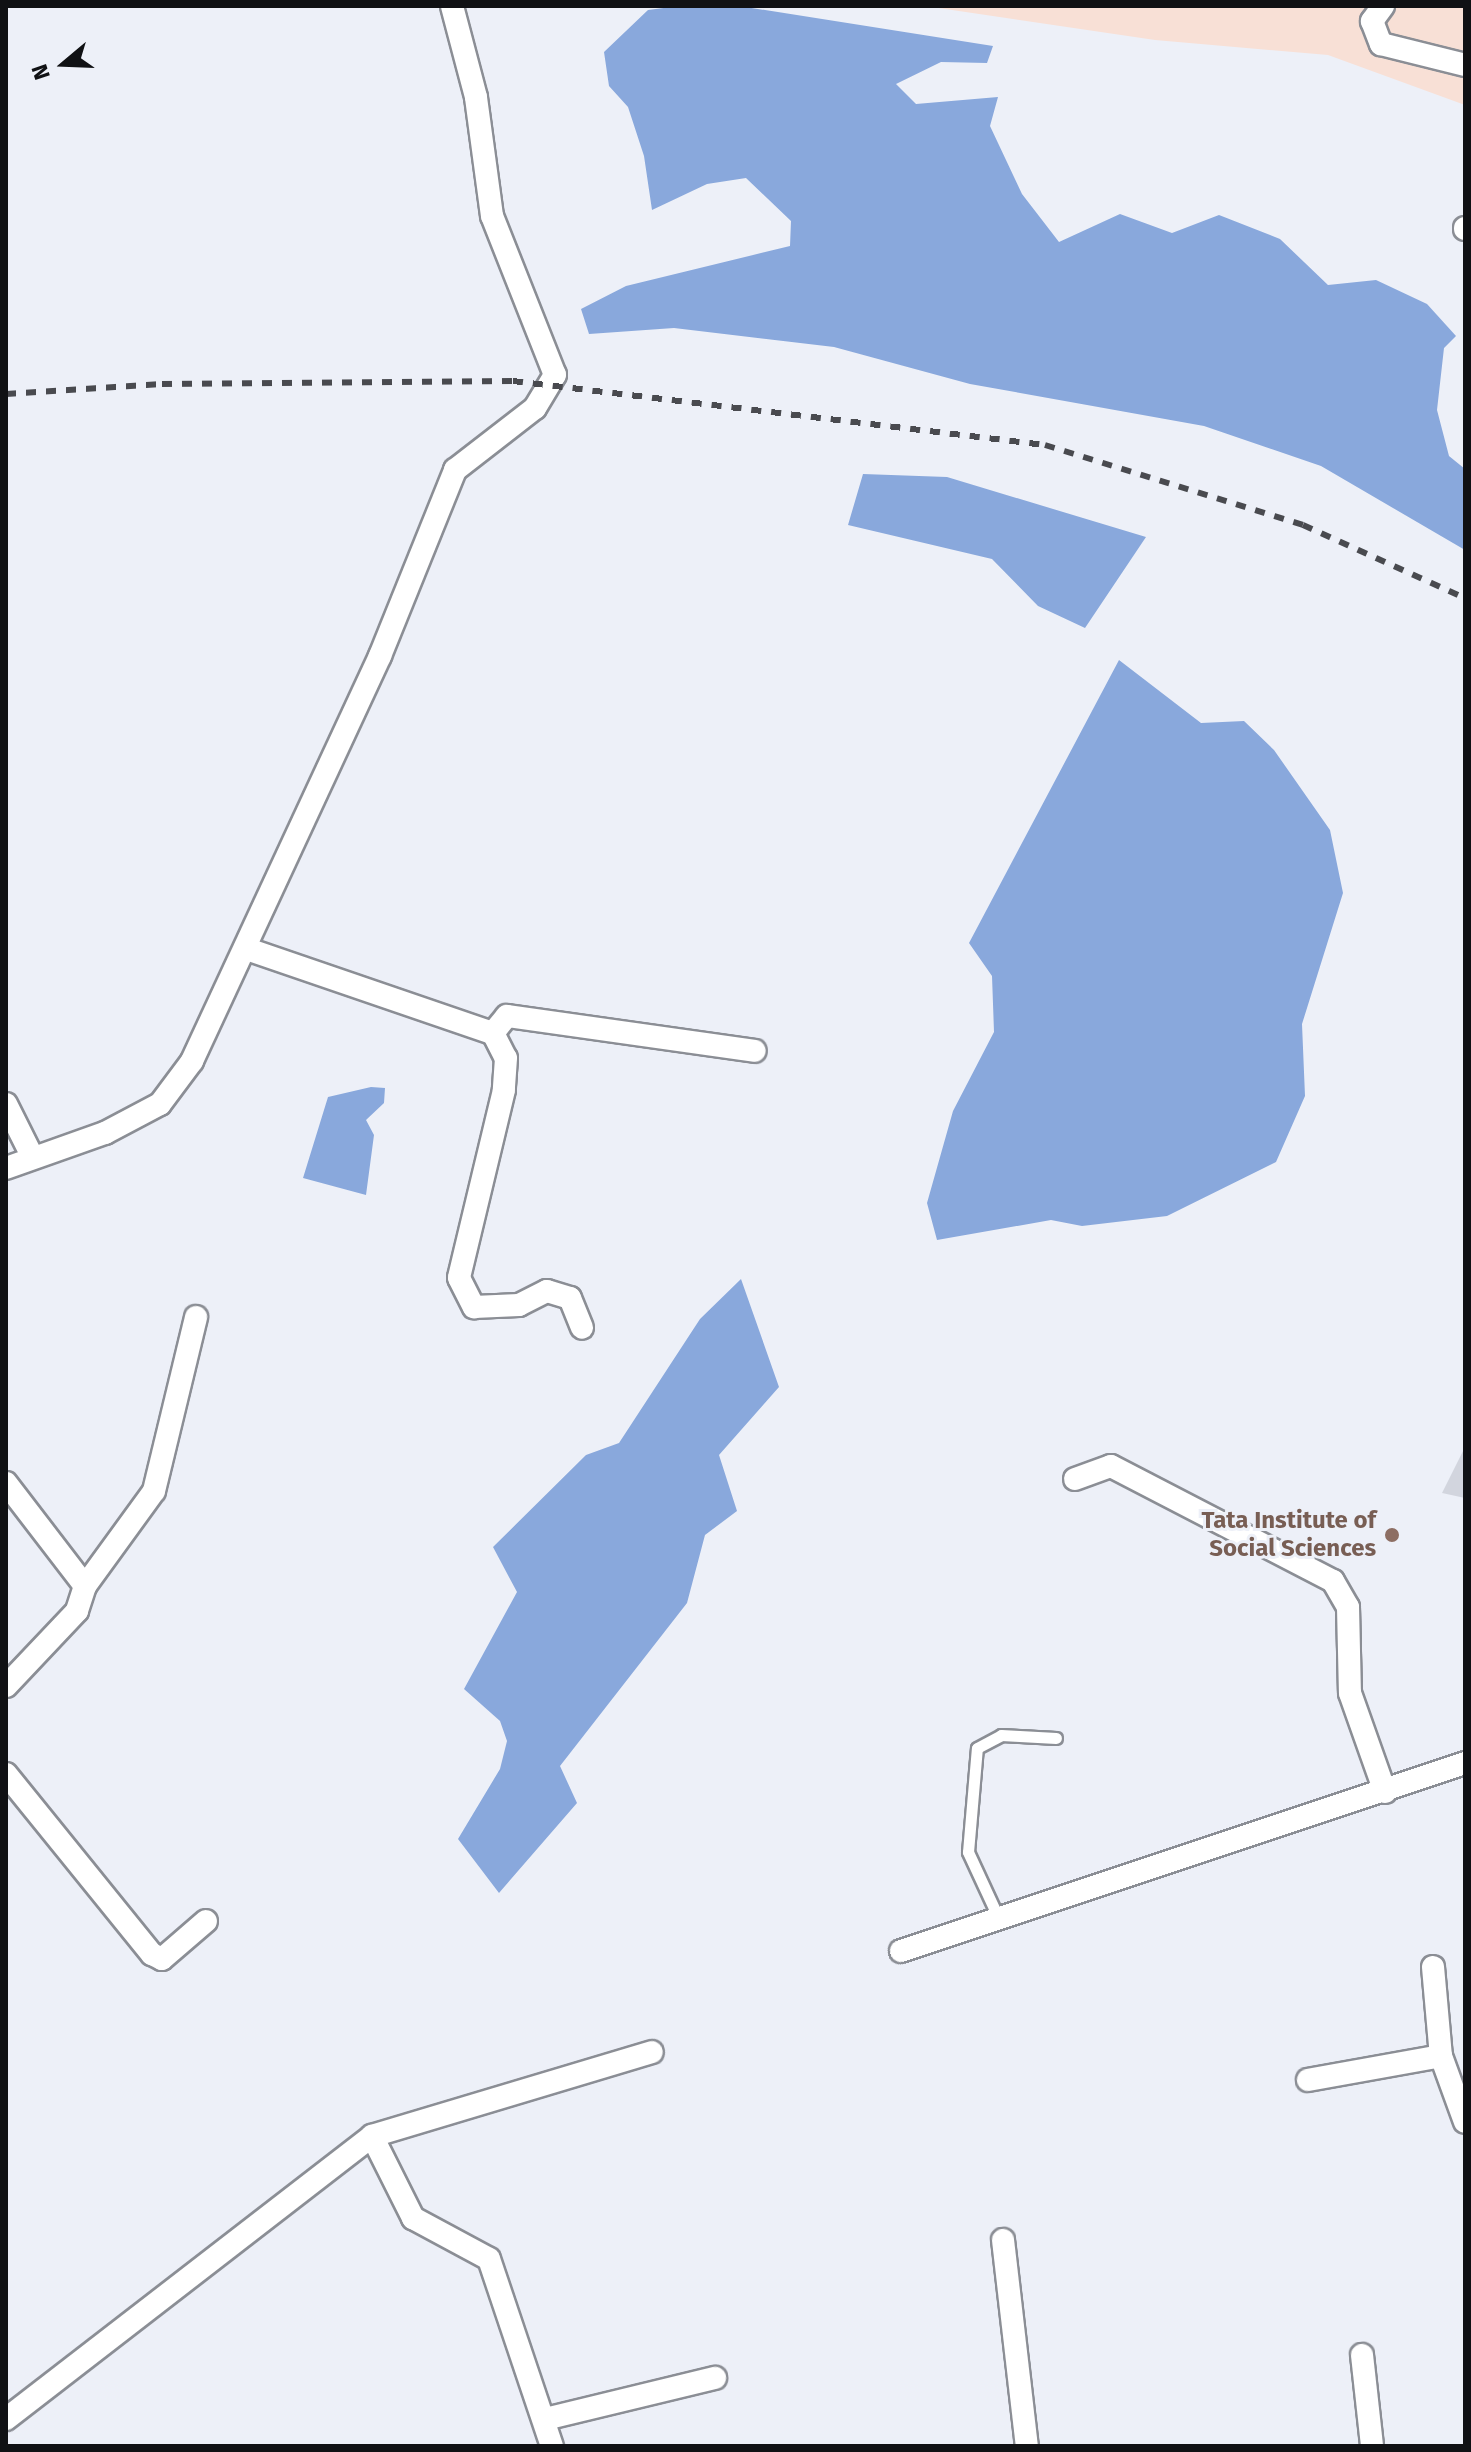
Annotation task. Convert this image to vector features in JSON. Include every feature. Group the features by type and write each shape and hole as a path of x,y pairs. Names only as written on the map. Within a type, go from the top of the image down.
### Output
{"street":[{"path":"6,1168 32,1156 105,1133 160,1104 192,1061 247,949 455,470 535,408 555,375 492,216 476,97 452,6"},
{"path":"1383,6 1372,21 1381,44 1465,65"},
{"path":"247,949 493,1033 506,1058 504,1090 459,1278 474,1307 519,1305 547,1291 570,1298 582,1328"},
{"path":"493,1033 507,1016 755,1051"},
{"path":"6,1104 32,1156"},
{"path":"6,1686 77,1611 85,1586 154,1491 196,1317"},
{"path":"1075,1479 1111,1466 1333,1581 1348,1607 1350,1693 1385,1792"},
{"path":"6,1483 85,1586"},
{"path":"901,1951 1465,1763"},
{"path":"6,1774 152,1954 162,1959 206,1921"},
{"path":"1433,1967 1441,2056 1465,2122"},
{"path":"6,2419 372,2136 652,2052"},
{"path":"1308,2080 1441,2056"},
{"path":"372,2136 413,2218 489,2259 552,2446"},
{"path":"1003,2240 1027,2446"},
{"path":"1362,2355 1372,2446"},
{"path":"545,2419 715,2378"}],"lane":[{"path":"1000,1919 968,1852 977,1748 1001,1735 1056,1738"}],"shaded area":[{"path":"925,6 1465,6 1465,105 1328,55 1155,40"}],"water":[{"path":"679,6 739,6 993,46 987,63 941,62 896,84 916,104 998,97 990,126 1022,194 1059,242 1120,214 1172,233 1219,215 1280,239 1328,285 1376,280 1427,304 1456,336 1444,348 1437,410 1449,456 1465,469 1465,550 1321,466 1204,426 970,384 834,347 674,328 589,334 581,309 626,286 790,246 791,221 746,178 707,184 652,210 644,156 628,107 609,86 604,52 648,10"},
{"path":"863,474 947,477 1146,537 1085,628 1038,606 992,559 848,525"},
{"path":"1119,660 1201,723 1244,721 1274,750 1330,830 1343,893 1302,1024 1305,1096 1276,1162 1167,1216 1082,1226 1051,1220 937,1240 927,1203 953,1111 994,1032 992,976 969,943"},
{"path":"371,1087 385,1088 384,1103 366,1120 374,1135 366,1195 303,1178 328,1097"},
{"path":"741,1279 779,1387 719,1455 737,1511 705,1535 687,1603 560,1766 577,1803 499,1893 458,1839 500,1769 507,1741 500,1721 464,1689 517,1592 493,1547 586,1455 619,1443 700,1319"}],"building":[{"path":"1465,1447 1465,1498 1442,1493"}],"railway":[{"path":"6,394 162,384 513,381 1045,445 1303,525 1465,598"}],"place":[{"name":"Tata Institute of Social Sciences","path":"1392,1535"}]}
